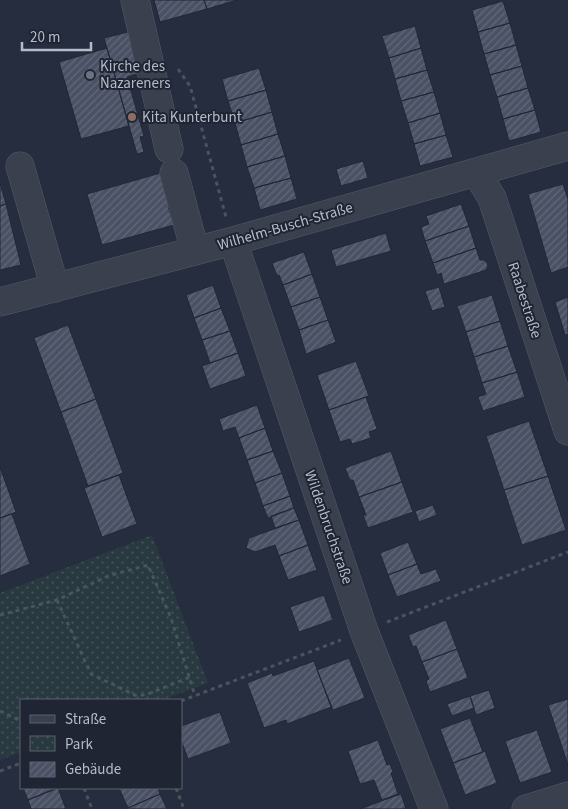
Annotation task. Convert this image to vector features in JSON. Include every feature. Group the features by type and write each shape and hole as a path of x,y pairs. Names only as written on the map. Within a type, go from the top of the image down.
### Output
{"street":[{"path":"135,0 195,251"},
{"name":"Wilhelm-Busch-Straße","path":"0,302 233,241 568,146"},
{"path":"20,166 55,288"},
{"name":"Raabestraße","path":"476,172 492,198 568,431"},
{"name":"Wildenbruchstraße","path":"233,241 364,631 434,809"},
{"path":"526,809 568,796"}],"path":[{"path":"174,64 190,86 233,241"},
{"path":"182,702 568,552"},
{"path":"0,614 57,600 108,576 148,565 171,618 196,696"},
{"path":"57,600 91,674 137,696 148,694 190,677"},
{"path":"146,699 148,694"},
{"path":"0,711 20,721"},
{"path":"0,771 20,763"},
{"path":"84,789 92,809"},
{"path":"176,789 184,809"}],"green space":[{"path":"152,535 208,683 165,699 20,699 20,752 0,760 0,593"}],"building":[{"path":"154,0 204,0 207,9 160,22"},
{"path":"204,0 237,0 207,9"},
{"path":"503,1 510,23 478,32 472,10"},
{"path":"510,23 516,45 484,54 478,32"},
{"path":"415,26 421,48 389,58 382,36"},
{"path":"136,30 147,71 127,77 144,136 140,137 144,152 137,154 104,38"},
{"path":"516,45 522,66 490,75 484,54"},
{"path":"107,48 129,126 81,139 59,62"},
{"path":"421,48 427,70 395,79 389,58"},
{"path":"522,66 528,88 497,97 490,75"},
{"path":"259,68 266,90 228,101 222,79"},
{"path":"427,70 434,92 401,101 395,79"},
{"path":"528,88 535,110 503,119 497,97"},
{"path":"266,90 272,112 235,123 228,101"},
{"path":"434,92 440,113 408,123 401,101"},
{"path":"535,110 541,132 509,141 503,119"},
{"path":"272,112 278,134 241,145 235,123"},
{"path":"440,113 446,135 414,144 408,123"},
{"path":"278,134 285,156 247,167 241,145"},
{"path":"446,135 453,157 420,166 414,144"},
{"path":"285,156 291,178 254,188 247,167"},
{"path":"363,161 368,178 341,186 336,169"},
{"path":"164,172 173,206 168,207 174,225 102,245 87,194"},
{"path":"291,178 297,199 260,210 254,188"},
{"path":"0,183 6,204 0,206"},
{"path":"563,184 568,199 568,267 551,273 528,194"},
{"path":"6,204 21,265 0,270 0,206"},
{"path":"461,204 469,226 425,241 421,227 429,224 426,216"},
{"path":"469,226 476,248 433,263 425,241"},
{"path":"386,233 391,251 336,267 331,250"},
{"path":"476,248 480,260 484,260 487,263 486,270 444,284 441,273 437,275 433,263"},
{"path":"304,252 312,274 283,285 272,263"},
{"path":"312,274 320,297 291,307 283,285"},
{"path":"213,285 221,308 194,318 186,295"},
{"path":"439,287 445,307 432,311 425,291"},
{"path":"492,295 500,321 466,332 457,306"},
{"path":"320,297 328,320 299,330 291,307"},
{"path":"568,297 568,334 565,335 555,302"},
{"path":"221,308 230,331 202,340 194,318"},
{"path":"328,320 336,342 306,354 299,330"},
{"path":"500,321 508,346 474,357 466,332"},
{"path":"68,325 96,399 61,412 34,338"},
{"path":"230,331 238,353 210,363 202,340"},
{"path":"508,346 517,372 482,383 474,357"},
{"path":"238,353 246,376 210,389 202,366"},
{"path":"356,361 369,396 329,410 317,375"},
{"path":"517,372 525,397 483,411 478,397 486,394 482,383"},
{"path":"366,397 377,429 369,432 371,438 352,444 350,439 340,442 329,410"},
{"path":"96,399 123,473 88,486 61,412"},
{"path":"257,405 265,428 239,438 235,427 223,431 219,419"},
{"path":"529,421 548,476 504,490 486,436"},
{"path":"265,428 273,451 247,460 239,438"},
{"path":"273,451 282,473 255,483 247,460"},
{"path":"391,451 402,482 359,497 353,480 350,480 345,468"},
{"path":"0,467 16,512 0,518"},
{"path":"282,473 290,496 263,506 255,483"},
{"path":"119,475 137,524 102,537 84,488"},
{"path":"548,476 566,530 522,545 504,490"},
{"path":"402,482 413,512 368,528 363,515 366,515 359,497"},
{"path":"290,496 294,508 268,518 263,506"},
{"path":"433,505 437,515 419,522 415,511"},
{"path":"294,508 299,520 275,528 271,516"},
{"path":"12,514 30,564 0,576 0,518"},
{"path":"299,520 308,545 279,556 275,545 255,552 246,548 249,538"},
{"path":"408,542 417,564 388,575 380,553"},
{"path":"308,545 317,570 288,580 279,556"},
{"path":"417,564 421,574 436,569 441,581 397,597 388,575"},
{"path":"324,595 333,620 299,632 290,607"},
{"path":"446,620 457,649 422,662 416,646 413,647 408,635"},
{"path":"457,649 468,678 430,692 426,681 429,679 422,662"},
{"path":"349,658 365,698 333,710 317,670"},
{"path":"314,661 331,707 287,724 286,720 264,728 247,683 272,673 273,676"},
{"path":"489,690 495,708 476,715 470,696"},
{"path":"470,696 474,708 452,716 447,704"},
{"path":"568,699 568,765 548,705"},
{"path":"220,712 231,743 188,759 182,743 182,726"},
{"path":"470,718 483,752 453,763 440,729"},
{"path":"537,730 552,772 520,783 505,741"},
{"path":"378,740 387,765 390,764 393,772 391,773 398,794 382,800 374,780 360,784 348,751"},
{"path":"485,751 497,783 465,795 453,763"},
{"path":"23,789 54,789 28,800"},
{"path":"58,789 66,809 31,809 28,800"},
{"path":"119,789 158,789 160,794 128,808"},
{"path":"160,794 167,809 128,809 128,808"},
{"path":"401,794 406,809 360,809 384,800"}],"place":[{"name":"Kirche des Nazareners","path":"90,75"},
{"name":"Kita Kunterbunt","path":"132,117"}]}
